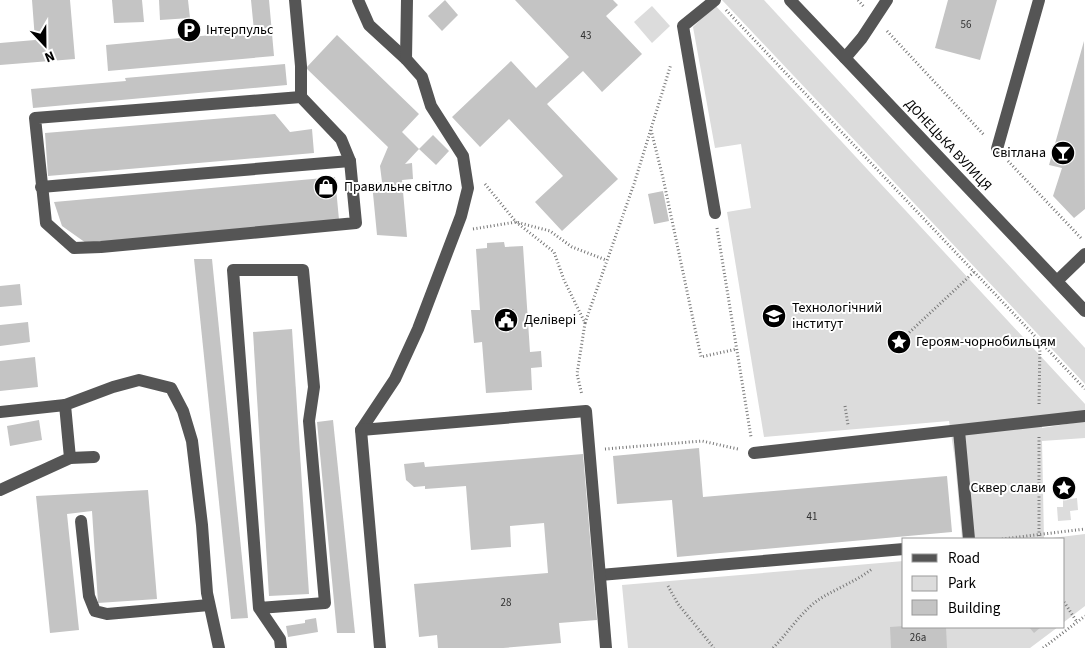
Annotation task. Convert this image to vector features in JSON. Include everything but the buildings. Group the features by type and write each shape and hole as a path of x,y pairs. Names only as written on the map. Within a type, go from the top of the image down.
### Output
{"street":[{"path":"295,0 301,66 301,97 341,139 350,161 356,224 74,248 46,223 35,118 301,97"},
{"path":"358,0 368,25 406,59 422,77 431,106 463,156 468,188 455,231 418,329 395,379 361,430 380,648"},
{"path":"406,59 407,0"},
{"name":"ДОНЕЦЬКА ВУЛИЦЯ","path":"790,0 1085,311"},
{"path":"845,58 862,38 887,0"},
{"path":"997,149 1039,0"},
{"path":"715,214 683,26 719,4"},
{"path":"41,187 350,161"},
{"path":"1056,281 1085,254"},
{"path":"260,608 325,604 310,421 314,387 303,270 232,270 260,608 280,640 281,648"},
{"path":"0,412 65,404 139,380 170,388 183,411 192,441 202,525 207,594 219,648"},
{"path":"65,404 70,458"},
{"path":"361,430 586,411 606,648"},
{"path":"754,453 1085,416"},
{"path":"959,431 968,538"},
{"path":"0,490 70,458 94,457"},
{"path":"81,521 89,596 95,611 107,614 209,605"},
{"path":"600,575 902,549"}],"path":[{"path":"858,0 1085,242"},
{"path":"719,4 1085,389"},
{"path":"586,411 577,374 585,322 634,184 671,64"},
{"path":"651,129 701,357 737,349"},
{"path":"463,156 516,222 554,252 564,280 585,322"},
{"path":"590,450 702,441 754,453 715,214"},
{"path":"455,231 516,222 550,232 572,247 606,260"},
{"path":"899,342 974,272"},
{"path":"1010,538 1085,529"},
{"path":"773,648 809,608 823,598 865,575 877,565 888,550"},
{"path":"651,570 666,583 678,604 714,648"},
{"path":"1065,604 1077,622"},
{"path":"1044,648 1085,616"}],"green space":[{"path":"722,0 764,0 1085,348 1085,384"},
{"path":"715,5 1085,404 1085,411 1041,417 1042,428 1085,421 1085,438 1042,441 1044,538 962,538 955,460 949,421 764,437 727,212 751,208 741,144 715,148 693,27"},
{"path":"652,6 670,26 652,43 634,22"},
{"path":"1077,498 1078,510 1070,511 1071,520 1058,521 1057,507 1063,507 1063,500"},
{"path":"1085,534 1085,606 1065,621 1065,538 1052,538"},
{"path":"902,561 902,628 1057,628 1030,648 628,648 622,585"}],"place":[{"name":"Інтерпульс","path":"189,30"},
{"name":"Світлана","path":"1063,153"},
{"name":"Правильне світло","path":"326,187"},
{"name":"Технологічний інститут","path":"774,316"},
{"name":"Делівері","path":"506,320"},
{"name":"Героям-чорнобильцям","path":"899,342"},
{"name":"Сквер слави","path":"1064,488"}]}
